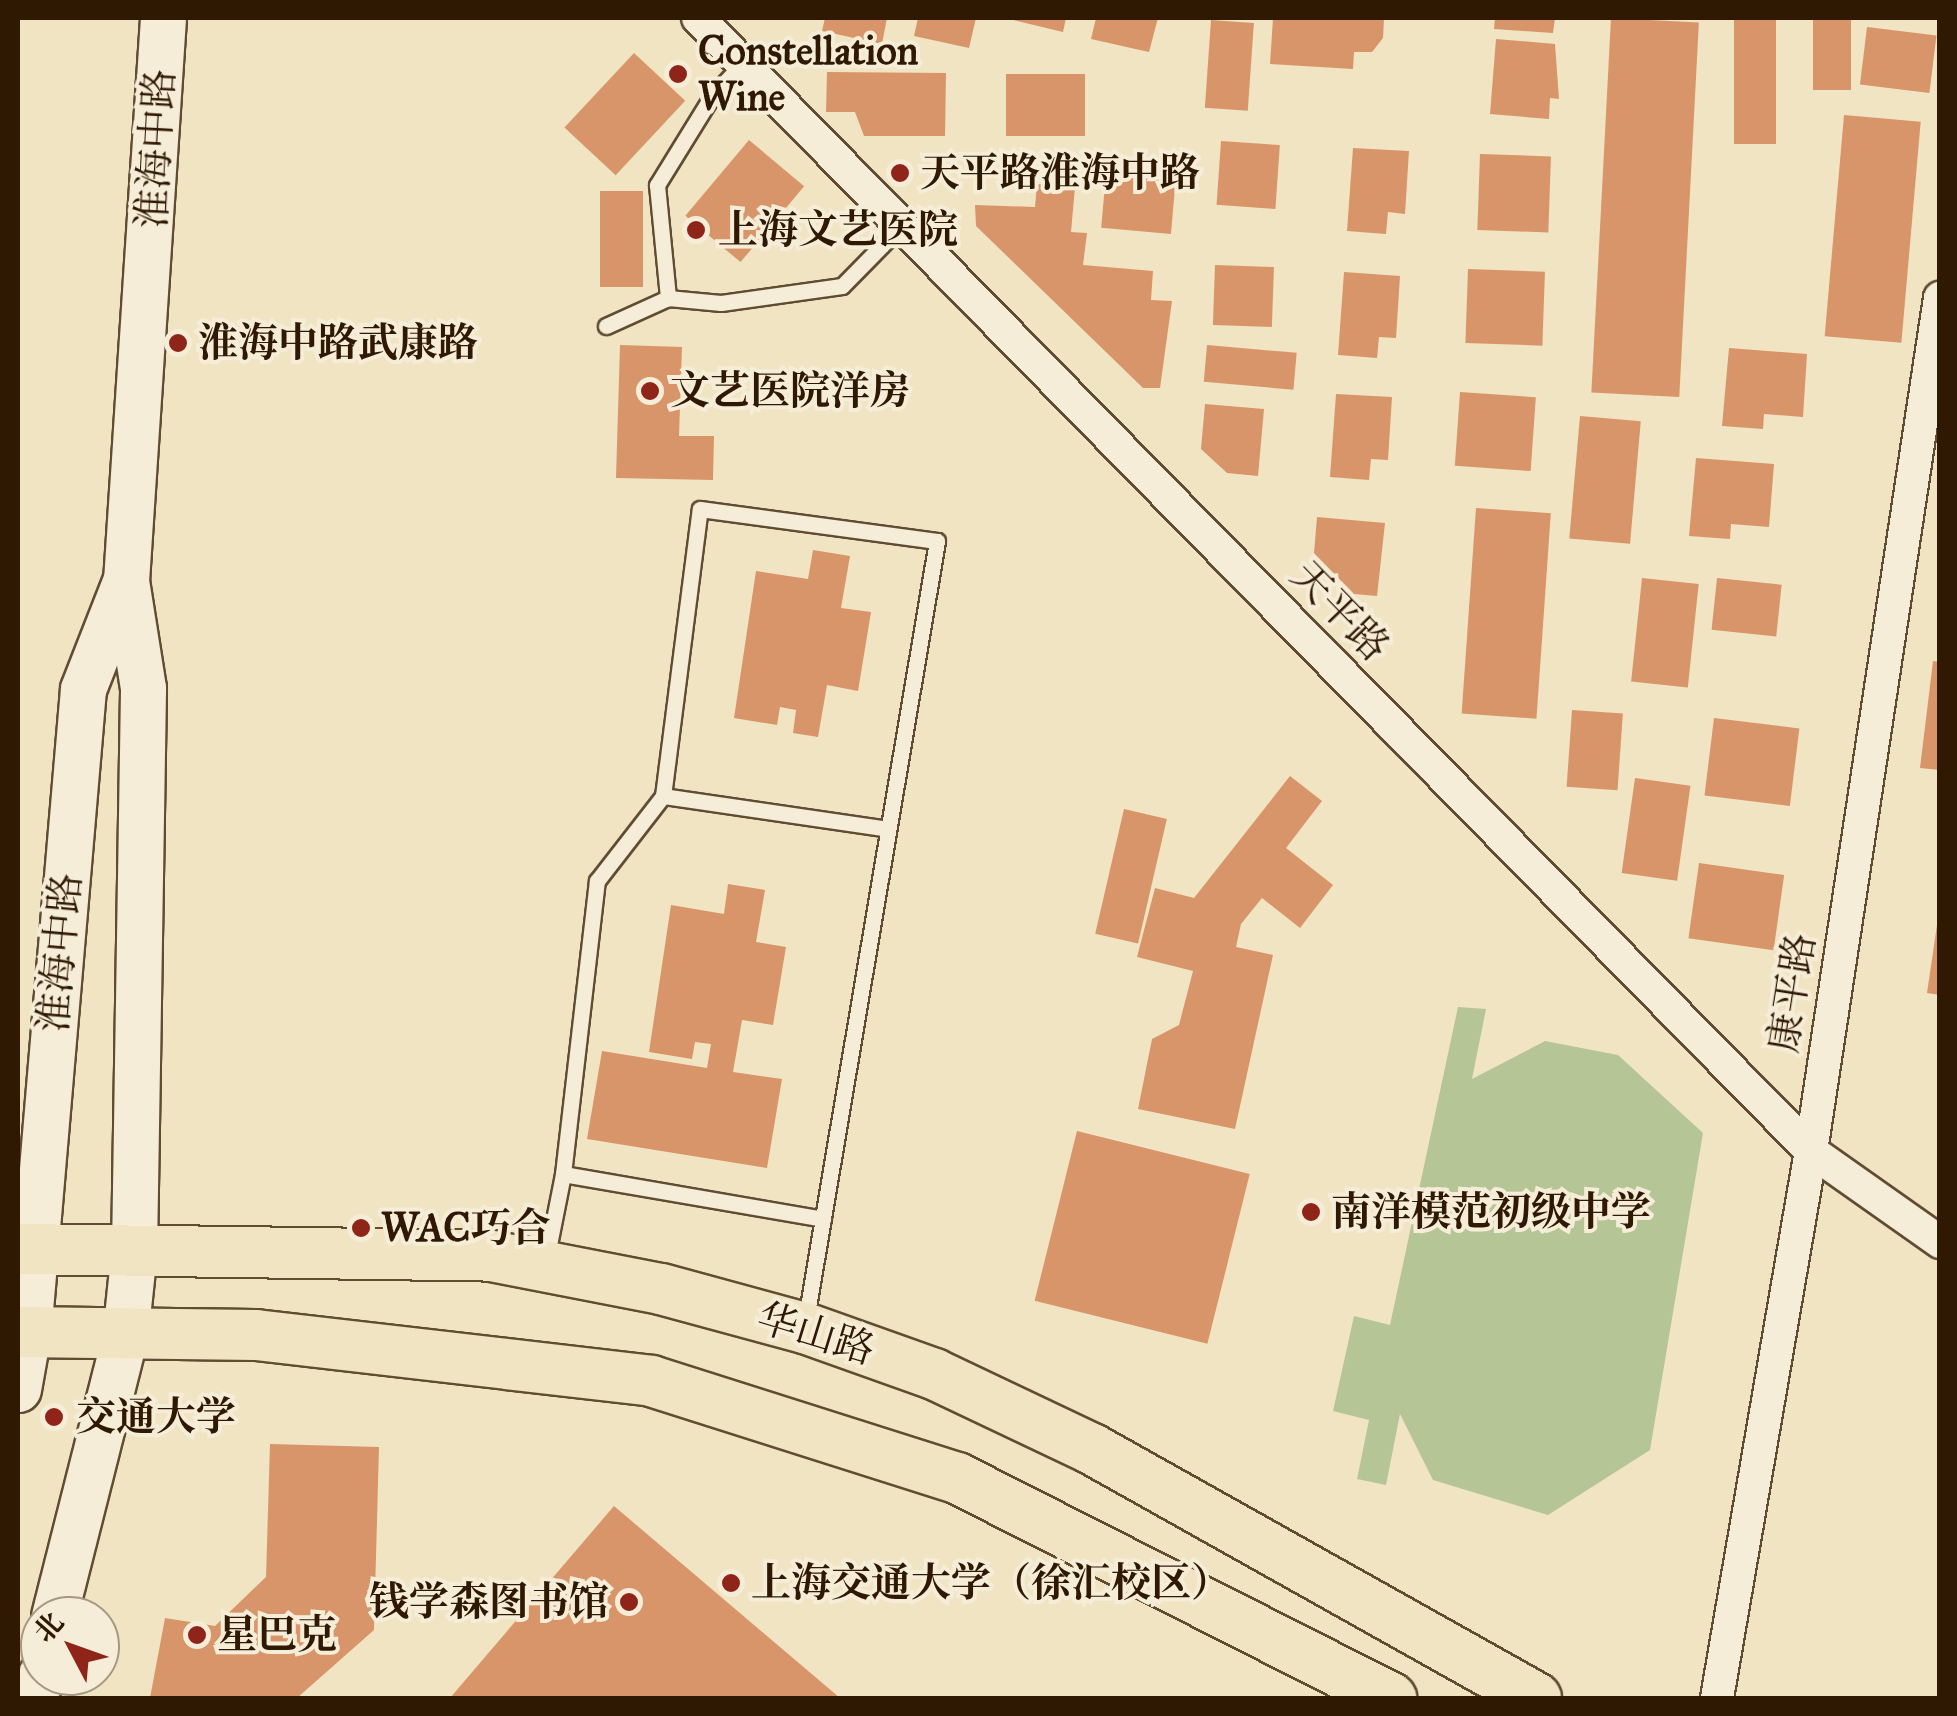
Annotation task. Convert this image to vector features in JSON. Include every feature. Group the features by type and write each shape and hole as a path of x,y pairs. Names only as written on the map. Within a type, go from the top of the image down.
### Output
{"main road":[{"name":"淮海中路","path":"58,1596 88,1459 125,1336 134,1251 143,688 126,580 163,18"},
{"name":"淮海中路","path":"18,1389 26,1249 83,689 126,580"},
{"name":"华山路","path":"26,1249 491,1256 545,1264 805,1328 934,1374 1092,1448 1536,1698"},
{"path":"23,1333 256,1335 650,1381 956,1478 1391,1698"}],"street":[{"name":"天平路","path":"698,18 1811,1152 1940,1242"},
{"name":"康平路","path":"1716,1698 1811,1152 1940,298"}],"lane":[{"path":"668,298 657,185 712,96 744,63"},
{"path":"606,326 668,298 722,303 842,286 900,227"},
{"path":"545,1264 563,1174 597,880 662,796 700,509 936,541 805,1328"},
{"path":"662,796 888,829"},
{"path":"563,1174 823,1219"}],"green space":[{"path":"1458,1007 1486,1009 1472,1079 1545,1041 1618,1055 1703,1133 1650,1450 1548,1515 1433,1480 1400,1414 1386,1485 1357,1479 1369,1420 1333,1411 1354,1316 1390,1325"}],"building":[{"path":"825,18 887,18 882,44 822,31"},
{"path":"918,18 976,18 969,48 914,36"},
{"path":"1005,18 1066,18 1063,32"},
{"path":"1096,18 1158,18 1149,52 1091,39"},
{"path":"1273,18 1384,18 1383,38 1372,52 1354,52 1353,69 1270,64"},
{"path":"1495,18 1555,18 1553,33 1494,29"},
{"path":"1611,18 1699,23 1679,397 1591,392"},
{"path":"1734,18 1776,18 1776,144 1734,144"},
{"path":"1813,18 1851,18 1851,90 1813,90"},
{"path":"1211,20 1254,23 1248,111 1205,108"},
{"path":"1867,27 1936,36 1929,93 1860,85"},
{"path":"1496,39 1555,44 1559,99 1550,98 1549,119 1490,114"},
{"path":"634,53 685,101 616,175 564,128"},
{"path":"827,72 946,73 945,136 864,136 855,112 826,112"},
{"path":"1006,74 1085,74 1085,136 1006,136"},
{"path":"1844,115 1921,122 1901,343 1825,336"},
{"path":"749,140 804,186 741,262 685,216"},
{"path":"1221,141 1280,145 1275,209 1217,205"},
{"path":"1353,148 1409,151 1405,214 1388,212 1386,234 1347,231"},
{"path":"1480,154 1551,156 1548,232 1477,230"},
{"path":"1106,173 1176,179 1171,234 1101,228"},
{"path":"1037,184 1075,187 1071,232 1087,233 1083,265 1153,271 1151,300 1172,301 1160,388 1143,388 976,226 975,205 1035,207"},
{"path":"600,191 643,191 643,287 600,287"},
{"path":"1215,265 1274,267 1272,327 1213,325"},
{"path":"1468,269 1545,272 1542,346 1465,343"},
{"path":"1344,272 1400,276 1396,338 1379,337 1377,358 1338,355"},
{"name":"文艺医院洋房","path":"620,345 682,347 679,436 714,436 713,480 616,478"},
{"path":"1207,345 1297,353 1293,390 1204,382"},
{"path":"1729,348 1807,354 1803,417 1764,414 1763,429 1722,426"},
{"path":"1460,392 1536,397 1531,471 1455,466"},
{"path":"1336,394 1392,397 1388,460 1371,459 1369,480 1330,477"},
{"path":"1205,404 1264,409 1258,476 1227,473 1201,449"},
{"path":"1580,416 1641,421 1630,544 1569,539"},
{"path":"1696,458 1774,464 1769,527 1731,524 1730,539 1689,536"},
{"path":"1476,508 1551,513 1536,719 1462,713"},
{"path":"1317,517 1385,523 1377,596 1354,594 1314,553"},
{"path":"813,550 850,556 841,608 871,612 858,691 827,685 818,737 793,733 796,710 780,707 777,725 734,718 756,571 808,579"},
{"path":"1642,578 1699,584 1688,687 1631,681"},
{"path":"1717,578 1782,585 1776,637 1712,630"},
{"path":"1933,661 1940,662 1940,770 1920,768"},
{"path":"1572,710 1623,714 1618,790 1567,787"},
{"path":"1714,718 1799,728 1790,806 1704,795"},
{"path":"1290,776 1322,801 1286,848 1333,885 1300,928 1262,898 1241,924 1236,947 1273,955 1235,1129 1138,1109 1152,1039 1179,1025 1193,971 1137,957 1155,888 1194,898"},
{"path":"1635,778 1690,786 1677,881 1622,873"},
{"path":"1124,809 1167,819 1138,944 1095,934"},
{"path":"1699,863 1784,875 1774,950 1688,938"},
{"path":"728,884 765,890 756,942 786,947 773,1025 742,1020 733,1072 782,1079 767,1168 587,1139 602,1051 707,1068 711,1044 695,1042 692,1059 649,1052 671,905 724,914"},
{"path":"1940,925 1940,995 1927,993"},
{"path":"1077,1131 1250,1174 1207,1344 1035,1301"},
{"path":"270,1444 379,1447 374,1630 297,1698 150,1698 165,1618 215,1626 266,1577"},
{"name":"钱学森图书馆","path":"614,1506 840,1698 450,1698"}],"place":[{"name":"Constellation Wine","path":"678,74"},
{"name":"天平路淮海中路","path":"900,173"},
{"name":"上海文艺医院","path":"696,230"},
{"name":"淮海中路武康路","path":"178,343"},
{"name":"文艺医院洋房","path":"650,391"},
{"name":"南洋模范初级中学","path":"1311,1212"},
{"name":"WAC巧合","path":"361,1228"},
{"name":"交通大学","path":"54,1417"},
{"name":"上海交通大学（徐汇校区）","path":"731,1583"},
{"name":"钱学森图书馆","path":"629,1602"},
{"name":"星巴克","path":"197,1635"}]}
